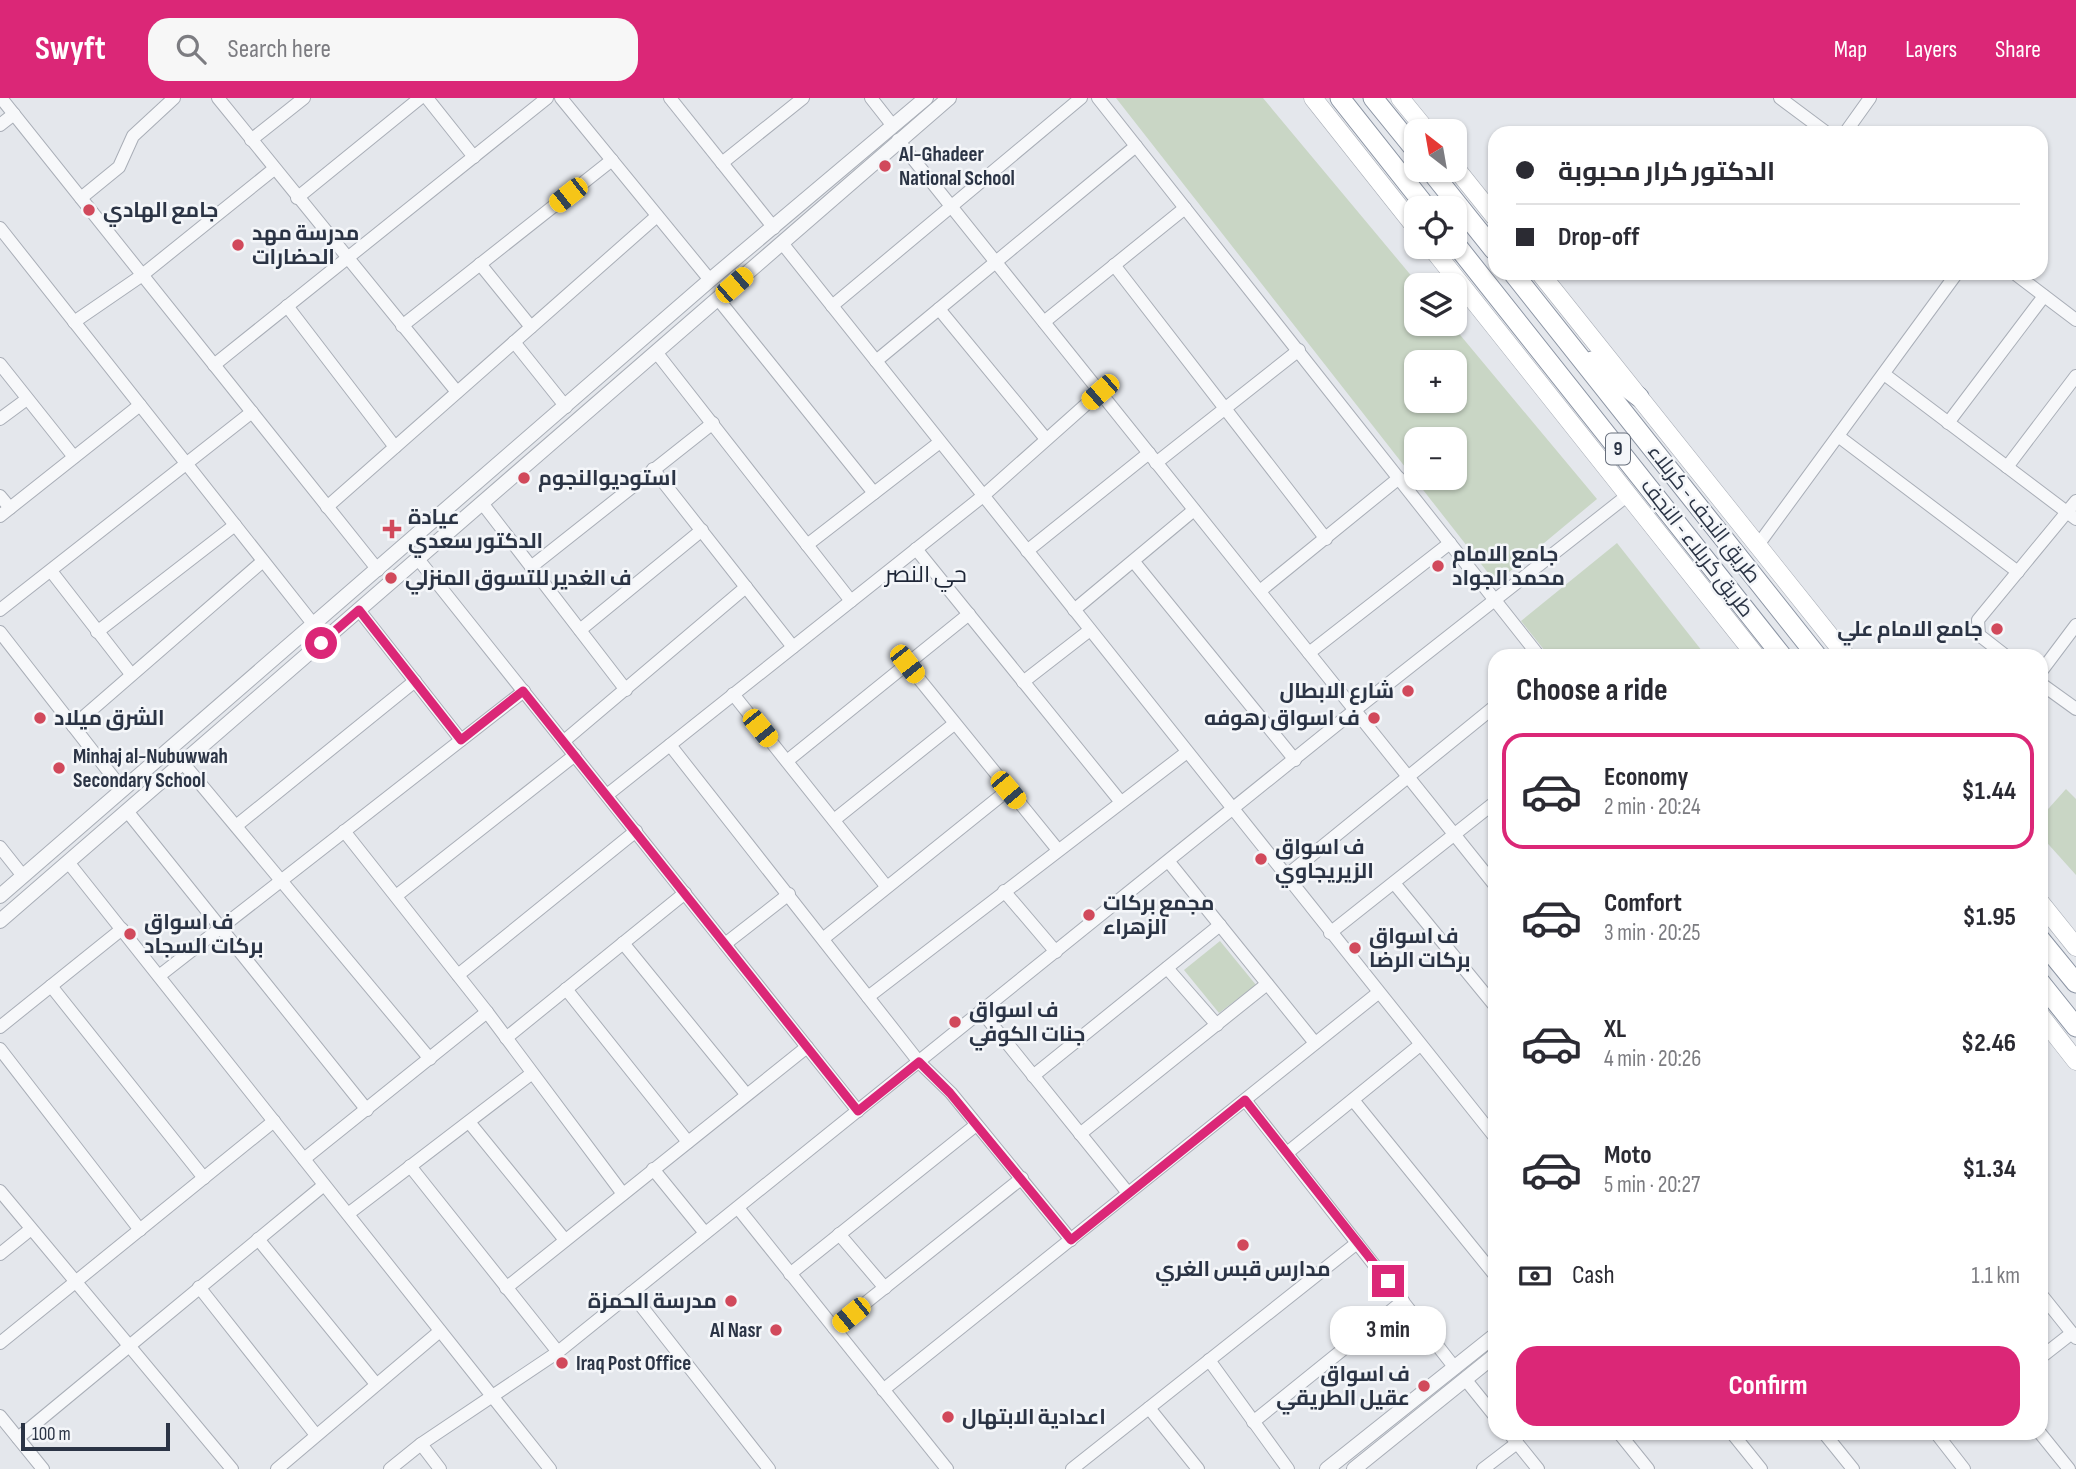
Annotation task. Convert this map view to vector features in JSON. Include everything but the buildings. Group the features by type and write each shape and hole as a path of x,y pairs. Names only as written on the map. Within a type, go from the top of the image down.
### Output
{"highway":[{"path":"1340,98 1418,196"},
{"path":"1373,98 1404,136"},
{"path":"1440,182 1488,242"},
{"name":"طريق کربلاء - النجف","path":"1467,258 1776,649"},
{"name":"طريق النجف - کربلاء","path":"1519,280 1811,649"},
{"path":"1570,345 1639,397"},
{"path":"2048,949 2076,984"},
{"path":"2048,992 2076,1027"}],"main road":[{"path":"1313,98 1404,213"},
{"path":"1400,98 1417,119"},
{"path":"1467,182 1488,208"},
{"path":"1441,259 1750,649"},
{"path":"1546,280 1840,649"},
{"path":"2048,912 2076,947"},
{"path":"2048,1025 2076,1061"}],"street":[{"path":"1,98 378,570"},
{"path":"81,198 119,167 133,136 174,98"},
{"path":"218,98 346,259 457,392"},
{"path":"251,140 304,98"},
{"path":"297,198 420,98"},
{"path":"427,98 474,157"},
{"path":"214,365 547,98"},
{"path":"561,98 710,280"},
{"path":"722,163 803,98"},
{"path":"871,98 893,126"},
{"path":"0,896 710,280 926,98"},
{"path":"0,921 949,98"},
{"path":"832,306 1081,98"},
{"path":"1098,98 1533,649"},
{"path":"1780,98 1818,126"},
{"path":"1850,126 1870,98"},
{"path":"675,99 774,228"},
{"path":"0,125 14,114"},
{"path":"898,140 1488,876"},
{"path":"876,361 1136,146"},
{"path":"402,326 612,160"},
{"path":"74,322 141,276 274,169"},
{"path":"1044,322 1185,208"},
{"path":"327,507 657,216"},
{"path":"0,229 314,625"},
{"path":"782,243 1488,1129"},
{"path":"480,264 531,327"},
{"path":"1114,265 1326,540"},
{"path":"1758,545 1952,280"},
{"path":"2023,280 2076,320"},
{"path":"1948,423 2044,296"},
{"path":"718,299 874,493"},
{"path":"287,306 395,447"},
{"path":"939,309 1046,439"},
{"path":"677,310 678,321 689,324"},
{"path":"648,335 658,339 657,351 851,601"},
{"path":"514,342 566,407"},
{"path":"1027,551 1152,458 1225,409 1299,350"},
{"path":"0,364 74,457"},
{"path":"1884,374 2072,515"},
{"path":"2007,467 2076,376"},
{"path":"607,795 983,496 1100,392"},
{"path":"0,419 27,399"},
{"path":"0,496 5,512 140,405"},
{"path":"0,610 252,412"},
{"path":"531,567 713,423"},
{"path":"1838,436 2018,572"},
{"path":"807,545 940,442"},
{"path":"653,469 793,647"},
{"path":"1259,591 1326,540 1399,478"},
{"path":"390,1469 421,1444 558,1352 1355,710 1496,603 1628,495"},
{"path":"1997,649 1979,635 1976,628 1978,620 2018,572 2072,515 2076,501"},
{"path":"482,503 626,690"},
{"path":"1074,610 1194,510"},
{"path":"97,632 235,525"},
{"path":"580,630 702,530"},
{"path":"1309,653 1450,543"},
{"path":"916,549 1119,801"},
{"path":"418,559 858,1111"},
{"path":"73,726 263,561"},
{"path":"1134,562 1295,760"},
{"path":"51,571 131,674"},
{"path":"564,741 746,587"},
{"path":"359,610 461,740"},
{"path":"787,761 969,614"},
{"path":"2048,662 2076,625"},
{"path":"1023,682 1090,630"},
{"path":"0,632 122,790"},
{"path":"907,664 1058,850"},
{"path":"253,677 253,686 264,692"},
{"path":"236,826 415,681"},
{"path":"2048,689 2076,709"},
{"path":"159,976 523,691"},
{"path":"733,694 886,886"},
{"path":"220,705 232,709 232,720"},
{"path":"1286,876 1488,711"},
{"path":"834,820 954,724"},
{"path":"670,745 824,937 919,1062 976,1125 1071,1240"},
{"path":"868,997 1119,801 1187,752"},
{"path":"396,896 575,755"},
{"path":"183,763 430,1059"},
{"path":"824,937 1008,790"},
{"path":"1330,933 1488,808"},
{"path":"127,811 367,1110"},
{"path":"344,831 487,1012 623,1194"},
{"path":"458,975 636,831"},
{"path":"0,847 23,876"},
{"path":"68,862 550,1469"},
{"path":"1169,862 1315,1044"},
{"path":"1394,883 1488,998"},
{"path":"1004,891 1056,952"},
{"path":"506,1038 685,893"},
{"path":"725,944 789,894"},
{"path":"1033,1076 1220,925"},
{"path":"0,1027 122,929"},
{"path":"624,943 746,1094"},
{"path":"1167,968 1217,1024"},
{"path":"1080,1134 1268,984"},
{"path":"51,986 204,1178"},
{"path":"566,989 688,1142"},
{"path":"883,1390 1378,993"},
{"path":"304,1159 487,1012"},
{"path":"982,1012 1128,1193"},
{"path":"1287,1153 1420,1045"},
{"path":"506,1288 807,1047"},
{"path":"0,1049 140,1230"},
{"path":"348,1214 531,1073"},
{"path":"1245,1100 1455,1368"},
{"path":"1353,1100 1488,1268"},
{"path":"0,1343 274,1121"},
{"path":"468,1122 565,1241"},
{"path":"790,1274 976,1125"},
{"path":"410,1166 558,1352"},
{"path":"653,1170 705,1233"},
{"path":"834,1328 1021,1178"},
{"path":"18,1438 324,1185"},
{"path":"0,1191 74,1283 232,1469"},
{"path":"738,1208 947,1469"},
{"path":"0,1254 31,1229"},
{"path":"839,1234 886,1287"},
{"path":"258,1239 376,1384"},
{"path":"1072,1469 1357,1243"},
{"path":"199,1287 316,1434"},
{"path":"631,1293 769,1469"},
{"path":"1253,1422 1403,1301"},
{"path":"2048,1303 2074,1336 2048,1353"},
{"path":"277,1469 440,1331"},
{"path":"1327,1469 1488,1341"},
{"path":"1209,1360 1288,1469"},
{"path":"1354,1469 1488,1361"},
{"path":"1465,1379 1488,1408"},
{"path":"1149,1408 1197,1469"},
{"path":"0,1416 38,1467"},
{"path":"1483,1469 1511,1440"},
{"path":"1515,1440 1538,1469"},
{"path":"1624,1440 1647,1469"},
{"path":"1738,1440 1761,1469"},
{"path":"1830,1440 1853,1469"},
{"path":"1944,1440 1964,1469"},
{"path":"2046,1440 2069,1469"},
{"path":"421,1444 440,1469"}],"green space":[{"path":"1116,98 1263,98 1409,273 1404,273 1404,336 1461,336 1597,499 1496,583 1423,490 1467,490 1467,427 1404,427 1404,466"},
{"path":"1617,543 1700,649 1543,649 1521,621"},
{"path":"2066,789 2076,799 2076,875 2048,844 2048,809"},
{"path":"1220,941 1256,985 1219,1013 1184,970"}],"place":[{"name":"Al-Ghadeer National School","path":"885,166"},
{"name":"جامع الهادي","path":"89,210"},
{"name":"مدرسة مهد الحضارات","path":"238,245"},
{"name":"استوديوالنجوم","path":"524,478"},
{"name":"عيادة الدكتور سعدي","path":"392,529"},
{"name":"جامع الامام محمد الجواد","path":"1438,566"},
{"name":"ف الغدير للتسوق المنزلي","path":"391,578"},
{"name":"جامع الامام علي","path":"1997,629"},
{"name":"شارع الابطال","path":"1408,691"},
{"name":"الشرق ميلاد","path":"40,718"},
{"name":"ف اسواق رهوفه","path":"1374,718"},
{"name":"Minhaj al-Nubuwwah Secondary School","path":"59,768"},
{"name":"ف اسواق الزيريجاوي","path":"1261,859"},
{"name":"مجمع بركات الزهراء","path":"1089,915"},
{"name":"ف اسواق بركات السجاد","path":"130,934"},
{"name":"ف اسواق بركات الرضا","path":"1355,948"},
{"name":"ف اسواق جنات الكوفي","path":"955,1022"},
{"name":"مدارس قبس الغري","path":"1243,1245"},
{"name":"مدرسة الحمزة","path":"731,1301"},
{"name":"Al Nasr","path":"776,1330"},
{"name":"Iraq Post Office","path":"562,1363"},
{"name":"ف اسواق عقيل الطريقي","path":"1424,1386"},
{"name":"اعدادية الابتهال","path":"948,1417"}],"district":[{"name":"حي النصر","path":"926,575"}],"route":[{"path":"321,643 359,610 461,740 523,691 858,1111 919,1062 950,1093 1071,1240 1245,1100 1388,1281"}]}
